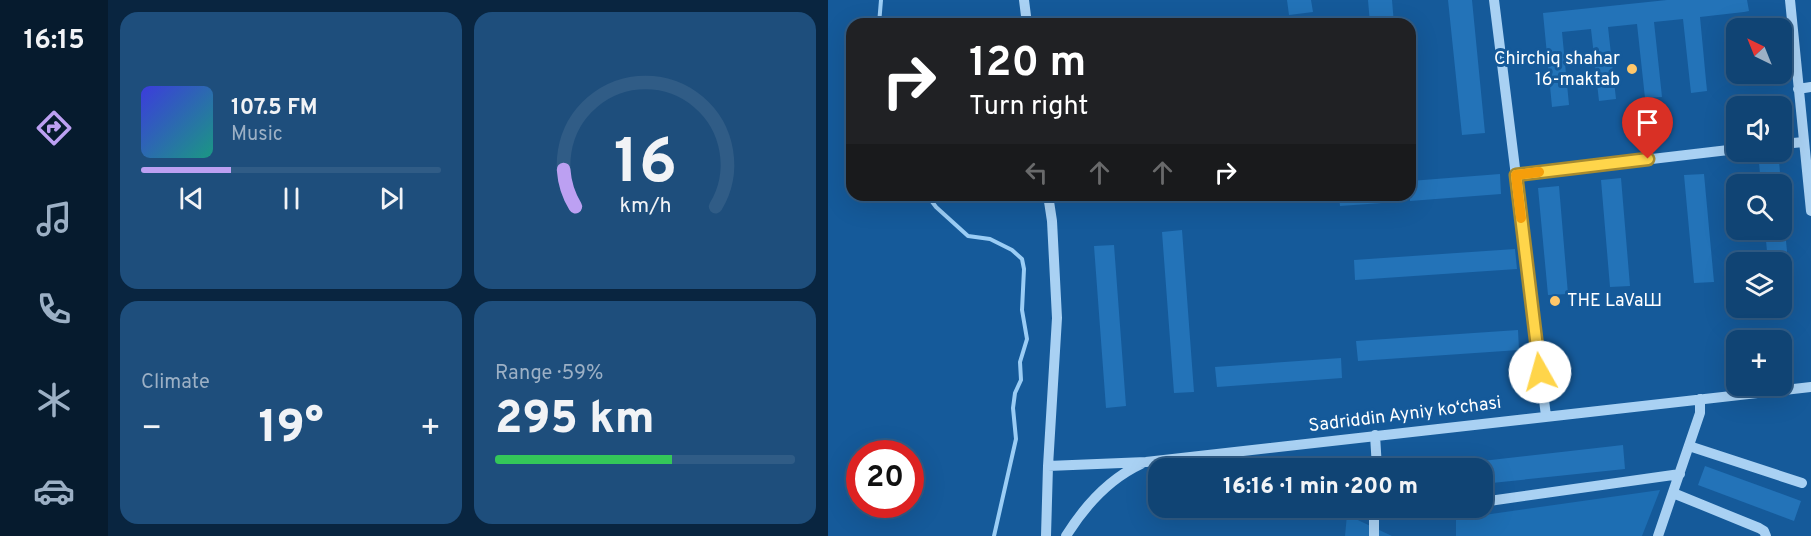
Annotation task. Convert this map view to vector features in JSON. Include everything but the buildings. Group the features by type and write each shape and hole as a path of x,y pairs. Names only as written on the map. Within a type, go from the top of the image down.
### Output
{"street":[{"path":"1024,0 1026,18"},
{"path":"1494,0 1546,416"},
{"path":"1790,0 1811,211"},
{"path":"1798,89 1811,87"},
{"path":"1792,143 1804,142"},
{"path":"1516,175 1726,150"},
{"path":"1046,536 1057,318 1049,201"},
{"name":"Sadriddin Ayniy ko‘chasi","path":"1048,466 1146,462 1811,387"},
{"path":"1658,536 1700,413 1700,399"},
{"path":"1375,435 1376,458"},
{"path":"1689,446 1802,483"},
{"path":"1066,536 1098,495 1128,470 1146,462"},
{"path":"1493,500 1680,474"},
{"path":"1673,493 1759,528 1766,536"},
{"path":"1374,518 1374,536"}],"shaded area":[{"path":"1660,490 1642,536 1456,536 1456,519 1493,518 1493,514"},
{"path":"1347,518 1353,518 1392,536 1345,536"}],"waterway":[{"path":"880,18 881,0"},
{"path":"932,201 968,236 990,239 1012,250 1022,259 1024,269 1022,310 1027,339 1020,362 1021,380 1015,393 1013,408 1016,439 994,536"}],"slow traffic":[{"path":"1521,218 1516,175 1539,172"}],"place":[{"name":"Chirchiq shahar 16-maktab","path":"1632,69"},
{"name":"THE LaVaШ","path":"1555,301"}],"route":[{"path":"1540,372 1516,175 1648,159"}]}
